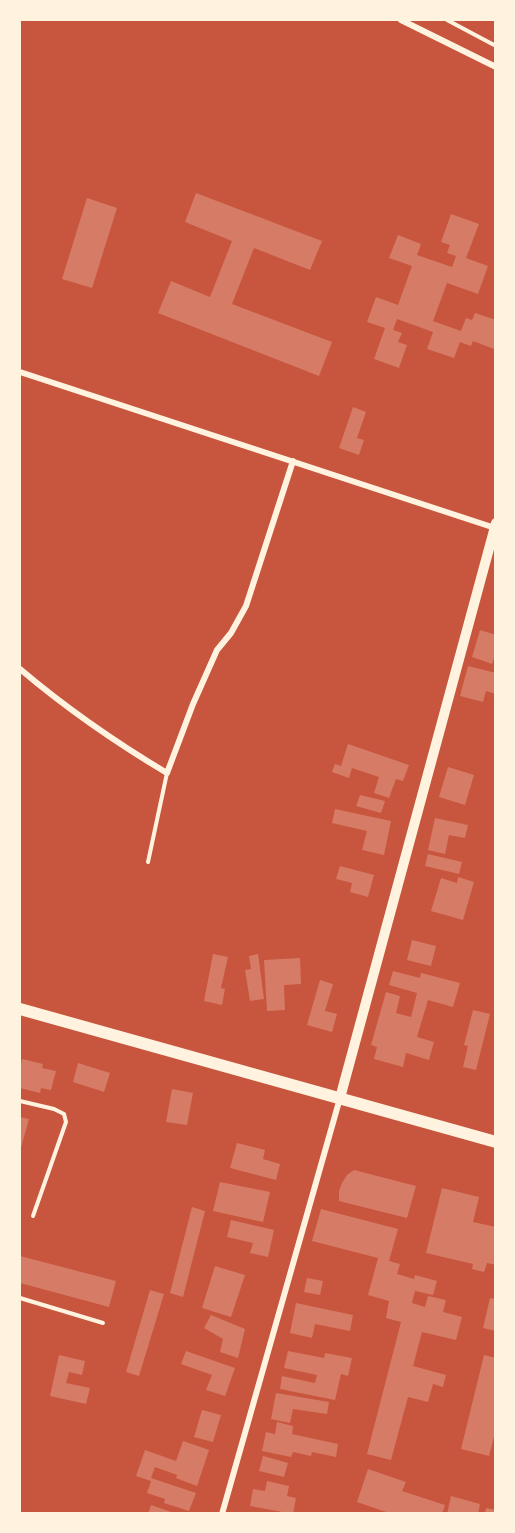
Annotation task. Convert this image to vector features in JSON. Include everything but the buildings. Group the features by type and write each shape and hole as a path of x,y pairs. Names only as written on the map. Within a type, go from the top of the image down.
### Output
{"main road":[{"path":"20,1009 495,1142"}],"street":[{"path":"402,20 495,67"},
{"path":"20,372 495,527 340,1098 222,1514"},
{"path":"20,669 121,745 167,773 193,704 218,650 231,633 246,606 293,461"}],"lane":[{"path":"447,20 495,46"},
{"path":"148,862 167,773"},
{"path":"20,1101 54,1109 64,1114 66,1122 33,1216"},
{"path":"20,1298 103,1323"}]}
